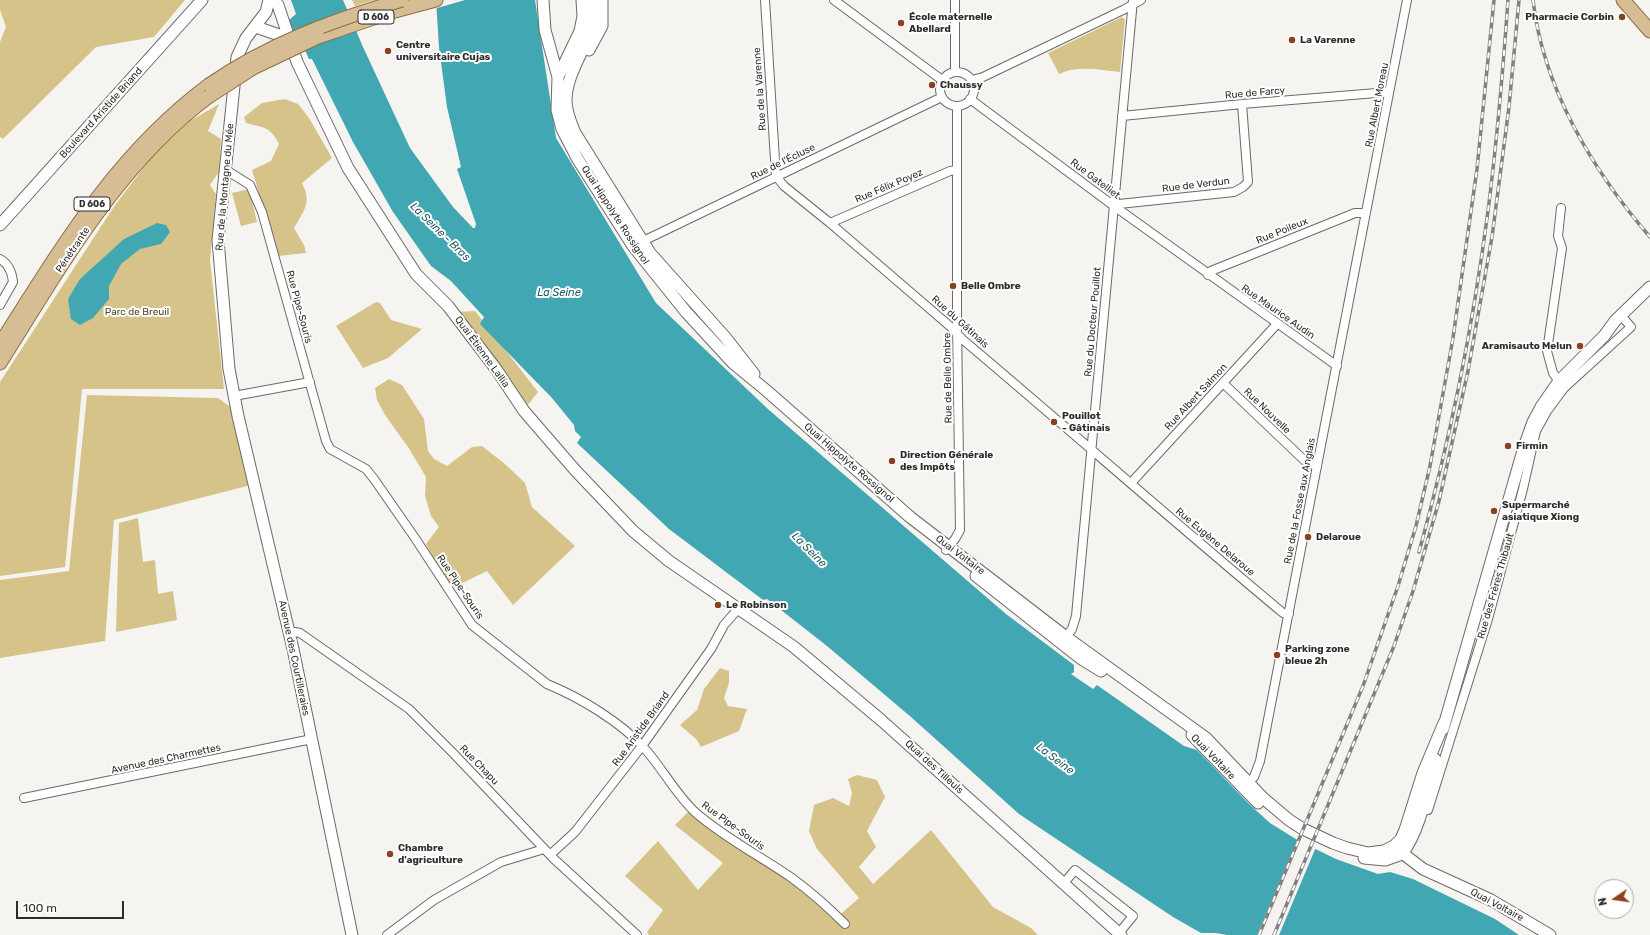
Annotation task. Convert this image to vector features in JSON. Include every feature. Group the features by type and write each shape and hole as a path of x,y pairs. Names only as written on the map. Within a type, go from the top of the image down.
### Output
{"main road":[{"name":"D 606","path":"208,91 265,51 298,35 360,12 402,0"},
{"name":"D 606","path":"208,91 318,37 391,12 436,0"},
{"path":"1623,0 1650,31"},
{"name":"Pénétrante","path":"0,344 67,239 108,183 158,127 182,105 208,91"},
{"name":"Pénétrante","path":"0,362 101,208 167,131 208,91"}],"street":[{"name":"Boulevard Aristide Briand","path":"0,225 202,0"},
{"name":"Rue de la Montagne du Mée","path":"232,382 229,369 218,240 237,57 246,38 264,16 269,0"},
{"name":"Quai Étienne Lallia","path":"274,0 278,5 297,62 348,168 416,274 448,306 496,369 524,411 575,470 632,531 669,561 738,609"},
{"name":"Quai Hippolyte Rossignol","path":"543,0 545,30 558,77 557,110 564,134 686,312 733,363 767,390 910,517 932,534"},
{"path":"558,77 580,30 583,16 582,0"},
{"name":"Quai Hippolyte Rossignol","path":"592,0 593,19 588,37 567,86 566,101 569,119 575,133 638,243"},
{"path":"569,119 571,95 576,78 602,26 602,0"},
{"name":"Rue de la Varenne","path":"765,0 776,176"},
{"path":"834,0 942,80"},
{"path":"955,0 955,72"},
{"path":"972,80 982,77 1141,0"},
{"name":"Rue Albert Moreau","path":"1365,213 1408,0"},
{"name":"Rue du Docteur Pouillot","path":"1064,640 1072,629 1076,616 1133,3"},
{"path":"264,16 275,17 284,22"},
{"path":"256,27 279,35 290,44"},
{"path":"955,72 965,73 972,80 974,90 967,103 957,106 948,103 942,97 940,91 942,80 950,73 955,72"},
{"name":"Rue de Farcy","path":"1122,116 1242,104 1389,92"},
{"name":"Rue de l'Écluse","path":"638,243 942,97"},
{"name":"Rue Gatelliet","path":"970,99 1208,275"},
{"name":"Rue de Verdun","path":"1114,206 1119,204 1234,192 1243,187 1248,182 1242,104"},
{"name":"Rue de Belle Ombre","path":"948,548 960,530 957,334 957,106"},
{"name":"Rue Pipe-Souris","path":"226,170 250,185 262,212 326,441 330,449 366,469 415,538 472,625 546,684 558,688 621,726 642,746 687,804 697,813 791,878 823,902 845,924"},
{"name":"Rue Félix Poyez","path":"830,223 950,171 956,170"},
{"name":"Rue du Gâtinais","path":"776,176 784,186 830,223 1131,483"},
{"path":"1559,381 1553,373 1547,351 1562,248 1558,236 1562,208"},
{"name":"Rue Poileux","path":"1208,275 1212,271 1355,213 1365,213"},
{"name":"Rue de la Fosse aux Anglais","path":"1246,785 1254,777 1260,761 1337,366 1365,213"},
{"path":"0,259 10,268 13,282 0,305"},
{"name":"Rue Maurice Audin","path":"1208,275 1337,366"},
{"name":"Rue des Frères Thibault","path":"1604,336 1615,321 1650,287"},
{"name":"Rue des Frères Thibault","path":"1417,808 1428,810 1524,447 1533,422 1541,407 1559,381 1604,336 1650,298"},
{"name":"Rue des Frères Thibault","path":"1402,854 1410,844 1417,808 1444,722 1457,698 1488,619 1523,489 1536,431 1547,411 1564,388 1631,327 1625,320"},
{"name":"Rue Albert Salmon","path":"1131,483 1175,433 1277,324"},
{"name":"Avenue des Courtilleraies","path":"232,382 260,513 274,565 289,633 352,935"},
{"path":"234,396 310,382"},
{"name":"Rue Nouvelle","path":"1223,383 1305,461 1317,467"},
{"name":"Rue Eugène Delaroue","path":"1131,483 1283,613 1288,614"},
{"name":"Quai Voltaire","path":"932,534 1020,611 1206,738 1246,785 1278,819 1319,843 1360,858 1385,860 1402,854"},
{"name":"Rue Aristide Briand","path":"387,935 434,900 501,862 548,852 574,832 649,737 710,649 724,625 738,609"},
{"name":"Quai des Tilleuls","path":"738,609 785,639 881,720 1120,934"},
{"name":"Rue Chapu","path":"289,633 300,633 408,709 454,754 548,852 637,935"},
{"name":"Avenue des Charmettes","path":"24,798 312,740"},
{"name":"Quai Voltaire","path":"1246,785 1303,829 1333,843 1368,852 1384,851 1394,846 1402,854 1423,869 1491,900 1550,935"},
{"name":"Rue des Frères Thibault","path":"1394,846 1401,839 1417,808"},
{"path":"1064,883 1075,870 1133,916 1120,934"}],"green space":[{"path":"0,0 185,0 154,37 96,47 3,139 0,137 0,42 6,27 0,10"},
{"path":"352,0 374,0 355,6"},
{"path":"1122,17 1125,20 1120,72 1097,69 1081,69 1066,71 1059,74 1048,53"},
{"path":"285,99 298,104 309,118 332,158 302,183 305,190 306,206 294,228 304,245 306,253 278,256 252,170 271,161 279,144 273,134 262,127 246,123 244,117 262,103"},
{"name":"Parc de Breuil","path":"219,104 208,131 221,139 219,172 210,185 216,194 210,260 224,389 82,389 65,567 0,576 0,382 115,205 141,171 156,152 190,121"},
{"path":"249,189 257,222 241,226 232,193"},
{"path":"376,302 380,303 391,320 422,329 388,358 363,368 336,326"},
{"path":"475,311 538,392 527,406 456,312"},
{"path":"389,379 402,385 424,419 428,451 434,459 447,466 472,447 482,446 505,464 525,483 532,507 575,546 513,605 487,571 450,589 426,544 439,527 431,516 425,496 426,477 408,447 385,415 377,400 375,388"},
{"path":"87,395 218,398 232,408 251,485 114,520 105,641 0,658 0,580 69,571"},
{"path":"138,518 143,562 155,560 158,594 173,591 177,620 116,632 119,523"},
{"path":"720,668 729,671 729,683 724,698 728,706 747,709 739,731 701,747 697,740 680,725 697,710 704,689"},
{"path":"857,775 877,780 885,797 867,831 876,847 859,867 873,884 931,830 993,907 1031,928 1038,935 649,935 647,932 663,910 625,876 658,841 698,890 723,863 675,825 689,811 788,880 835,919 859,898 817,849 809,831 814,805 833,798 849,806 852,793 848,779"}],"water":[{"name":"La Seine","path":"291,0 343,0 410,148 453,207 473,228 475,228 476,224 457,169 461,167 447,107 439,47 436,0 535,0 556,138 656,303 769,410 1006,614 1074,665 1074,672 1071,674 1093,689 1097,685 1184,746 1197,750 1249,804 1270,823 1299,841 1336,859 1378,874 1390,872 1413,879 1495,919 1519,935 1227,935 1201,933 1173,917 1019,814 911,717 827,646 767,599 763,600 669,529 577,443 581,437 575,431 574,425 552,398 480,324 484,317 451,281 431,266 393,212 353,142 312,59 309,59 304,48 298,41 289,20 296,14"},
{"path":"157,223 166,225 170,232 161,244 140,249 121,264 109,286 109,299 93,318 80,325 71,319 68,299 80,279 124,239"}],"pier":[{"path":"434,0 465,0 434,9"},
{"path":"1298,838 1316,847 1279,935 1257,935"}],"railway":[{"path":"1259,935 1363,686 1398,586 1416,526 1430,466 1453,338 1477,169 1494,0"},
{"path":"1419,552 1441,468 1460,383 1482,254 1494,158 1508,0"},
{"path":"1274,935 1394,646 1413,591 1439,501 1468,371 1492,237 1509,107 1519,0"},
{"path":"1533,0 1547,65 1559,96 1574,127 1609,184 1650,237"}],"place":[{"name":"Pharmacie Corbin","path":"1622,17"},
{"name":"École maternelle Abellard","path":"901,23"},
{"name":"La Varenne","path":"1292,40"},
{"name":"Centre universitaire Cujas","path":"388,51"},
{"name":"Chaussy","path":"932,85"},
{"name":"Belle Ombre","path":"953,286"},
{"name":"Aramisauto Melun","path":"1580,346"},
{"name":"Pouillot - Gâtinais","path":"1054,422"},
{"name":"Firmin","path":"1508,446"},
{"name":"Direction Générale des Impôts","path":"892,461"},
{"name":"Supermarché asiatique Xiong","path":"1494,511"},
{"name":"Delaroue","path":"1308,537"},
{"name":"Le Robinson","path":"718,605"},
{"name":"Parking zone bleue 2h","path":"1277,655"},
{"name":"Chambre d'agriculture","path":"390,854"}],"water label":[{"name":"La Seine - Bras","path":"440,232"}]}
